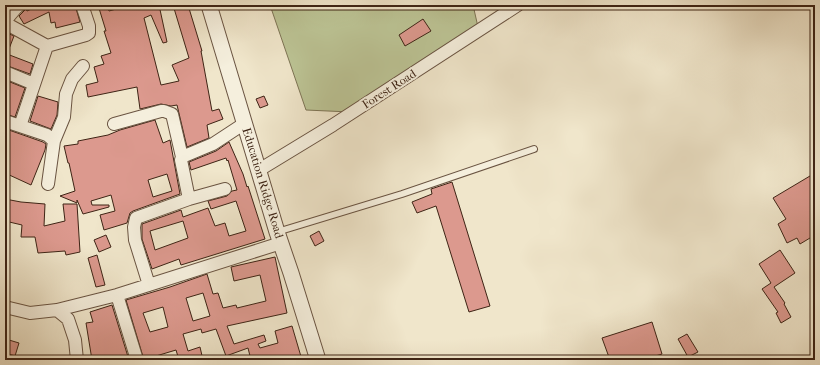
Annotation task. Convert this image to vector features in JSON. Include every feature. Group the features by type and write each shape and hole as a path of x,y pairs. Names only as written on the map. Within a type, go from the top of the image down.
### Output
{"street":[{"path":"20,5 5,22 47,46 89,33 89,26 82,5"},
{"name":"Education Ridge Road","path":"208,5 318,360"},
{"name":"Forest Road","path":"259,170 333,125 518,5"},
{"path":"20,126 47,46"},
{"path":"48,184 54,141 64,117 66,94 72,79 83,66"},
{"path":"5,72 34,84"},
{"path":"114,124 161,111 172,114 182,157 180,160 189,199"},
{"path":"5,121 47,135 54,141"},
{"path":"182,157 213,144 245,123"},
{"path":"149,285 135,240 134,227 136,218 189,199 225,189"},
{"path":"5,307 30,313 58,310 149,285 279,238"},
{"path":"117,295 137,360"},
{"path":"58,310 68,320 74,340 77,360"}],"lane":[{"path":"279,238 534,149"}],"green space":[{"path":"270,5 473,5 478,27 350,112 306,110"}],"building":[{"path":"40,5 46,5 48,9 48,7 55,5 75,5 80,22 56,28 55,22 51,23 49,12 24,24 19,16 26,9 27,11"},
{"path":"98,5 107,5 109,11 131,5 132,7 140,5 159,5 167,42 163,43 151,15 144,18 161,85 179,81 172,65 189,58 173,5 188,5 202,51 212,111 219,109 223,119 207,125 209,138 187,147 177,105 171,106 161,104 140,109 137,87 88,97 86,85 98,82 94,67 104,64 101,56 111,53"},
{"path":"423,19 431,31 405,46 399,35"},
{"path":"5,32 14,36 7,54 33,64 30,74 5,65"},
{"path":"5,80 25,88 15,117 5,114"},
{"path":"38,96 58,102 57,115 51,129 30,121"},
{"path":"264,96 268,105 260,108 256,99"},
{"path":"155,120 163,143 170,140 180,194 133,211 130,213 127,223 104,230 100,215 115,211 111,195 91,201 92,205 109,205 109,207 83,214 77,200 77,203 60,196 75,191 64,146 78,144 78,141 108,135","holes":["167,174 172,191 153,197 148,180"]},
{"path":"6,129 46,144 31,185 5,173"},
{"path":"229,142 247,187 248,186 265,239 181,265 179,259 152,269 142,239 142,224 181,210 183,217 208,208 215,226 225,223 229,236 246,231 236,201 211,209 208,201 227,196 232,191 237,190 228,160 227,161 226,158 191,170 189,162 216,151","holes":["183,221 188,238 155,250 150,231"]},
{"path":"815,173 815,235 800,244 797,238 787,243 778,224 786,219 773,198"},
{"path":"452,182 490,306 469,312 436,206 417,213 412,202 432,194 431,189"},
{"path":"5,199 45,204 44,226 65,221 63,204 77,204 80,252 66,255 65,251 38,253 35,237 21,237 22,225 5,221"},
{"path":"319,231 324,241 315,246 310,236"},
{"path":"106,235 111,247 99,252 94,240"},
{"path":"780,250 795,273 774,287 785,303 784,304 791,317 781,323 776,313 778,312 762,289 771,283 759,264"},
{"path":"97,255 105,285 96,287 88,258"},
{"path":"275,257 287,313 227,326 234,344 264,335 266,341 258,344 260,348 278,343 275,331 292,326 302,360 251,360 248,348 226,356 216,329 202,333 201,329 183,334 188,351 200,347 203,360 179,360 176,350 156,356 157,360 144,360 126,300 207,274 213,294 218,293 223,308 236,305 237,308 266,301 260,275 234,281 231,267","holes":["203,293 210,316 193,321 186,298","163,307 168,327 150,332 143,313"]},
{"path":"112,305 129,360 92,360 86,323 93,322 90,312"},
{"path":"652,322 662,354 642,360 610,360 602,338"},
{"path":"687,334 698,352 688,357 678,339"},
{"path":"9,340 19,343 15,356 5,353"}]}
